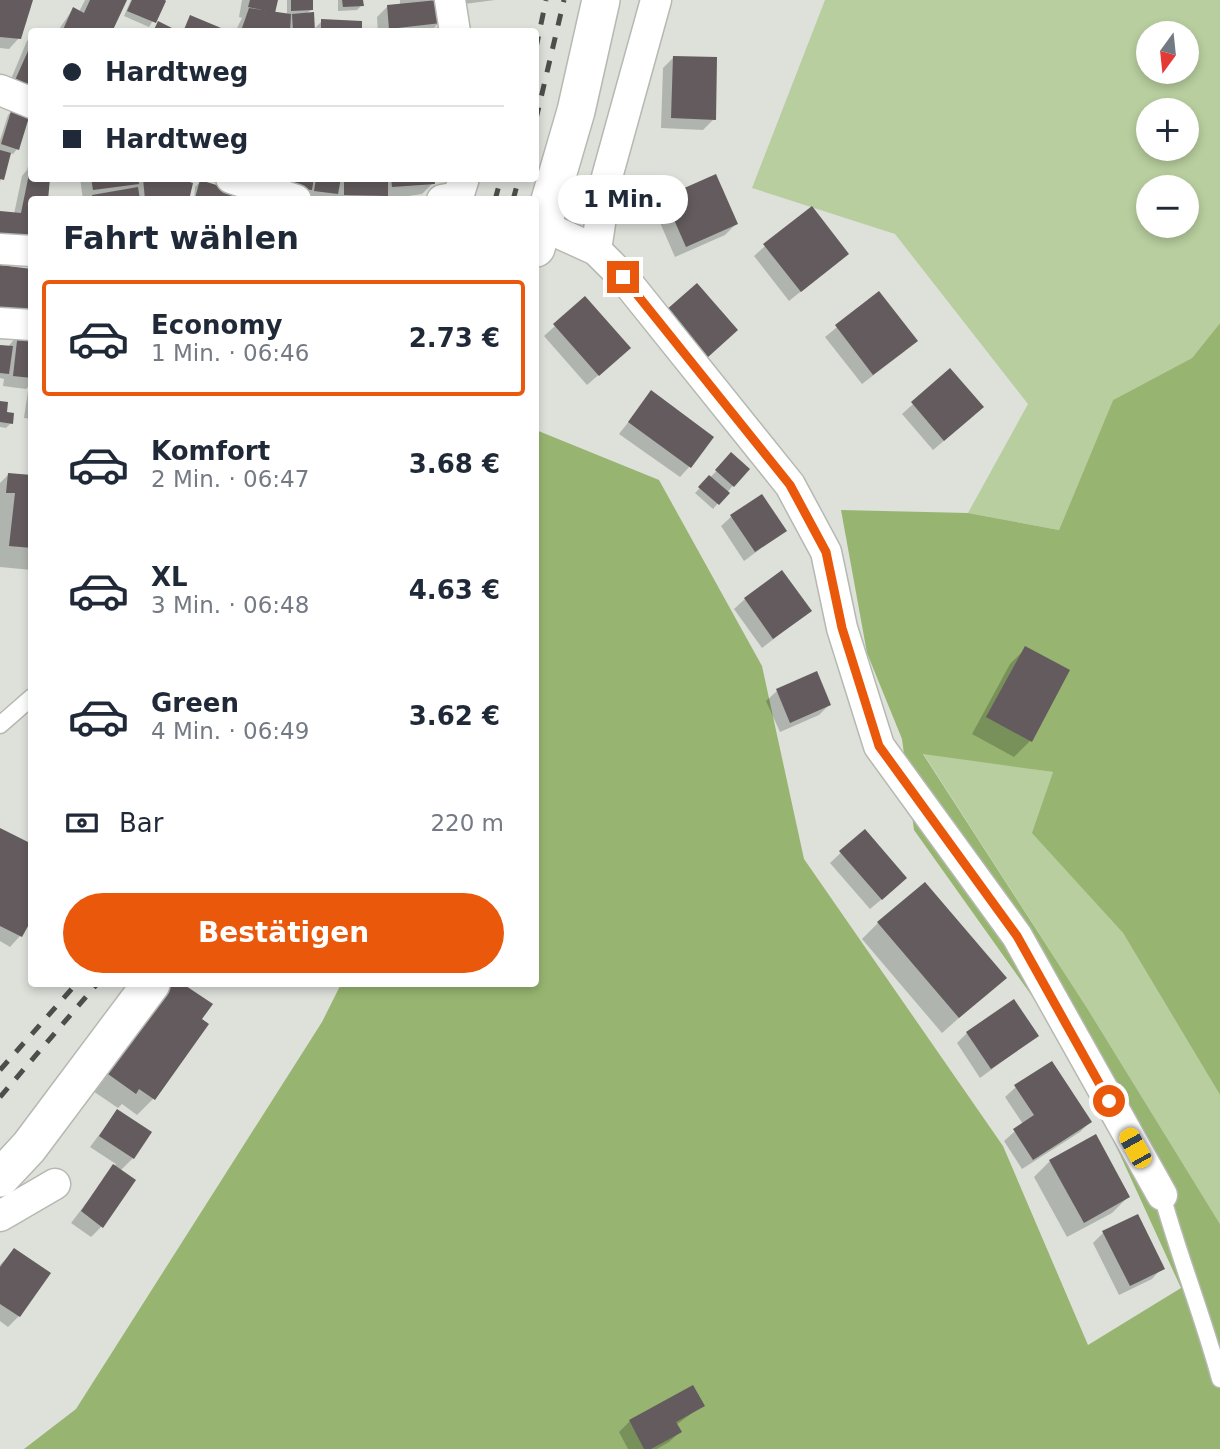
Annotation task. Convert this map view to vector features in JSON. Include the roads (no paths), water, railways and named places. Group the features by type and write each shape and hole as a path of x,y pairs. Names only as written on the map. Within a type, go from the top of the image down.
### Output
{"street":[{"path":"450,0 454,28"},
{"path":"601,0 576,111 539,237 596,250 623,277 790,485 826,552 842,628 879,746 1017,936 1162,1195"},
{"path":"596,250 607,177 656,0"},
{"path":"0,90 28,101"},
{"path":"243,182 284,196"},
{"path":"0,249 28,251"},
{"path":"0,323 28,325"},
{"path":"0,1178 29,1147 149,987"},
{"path":"0,1216 55,1184"}],"lane":[{"path":"0,724 28,700"},
{"path":"1162,1195 1180,1261 1210,1342 1220,1379"}],"railway":[{"path":"539,34 546,0"},
{"path":"539,106 564,0"},
{"path":"496,196 500,182"},
{"path":"514,196 518,182"},
{"path":"0,1070 73,987"},
{"path":"0,1097 94,987"}]}
